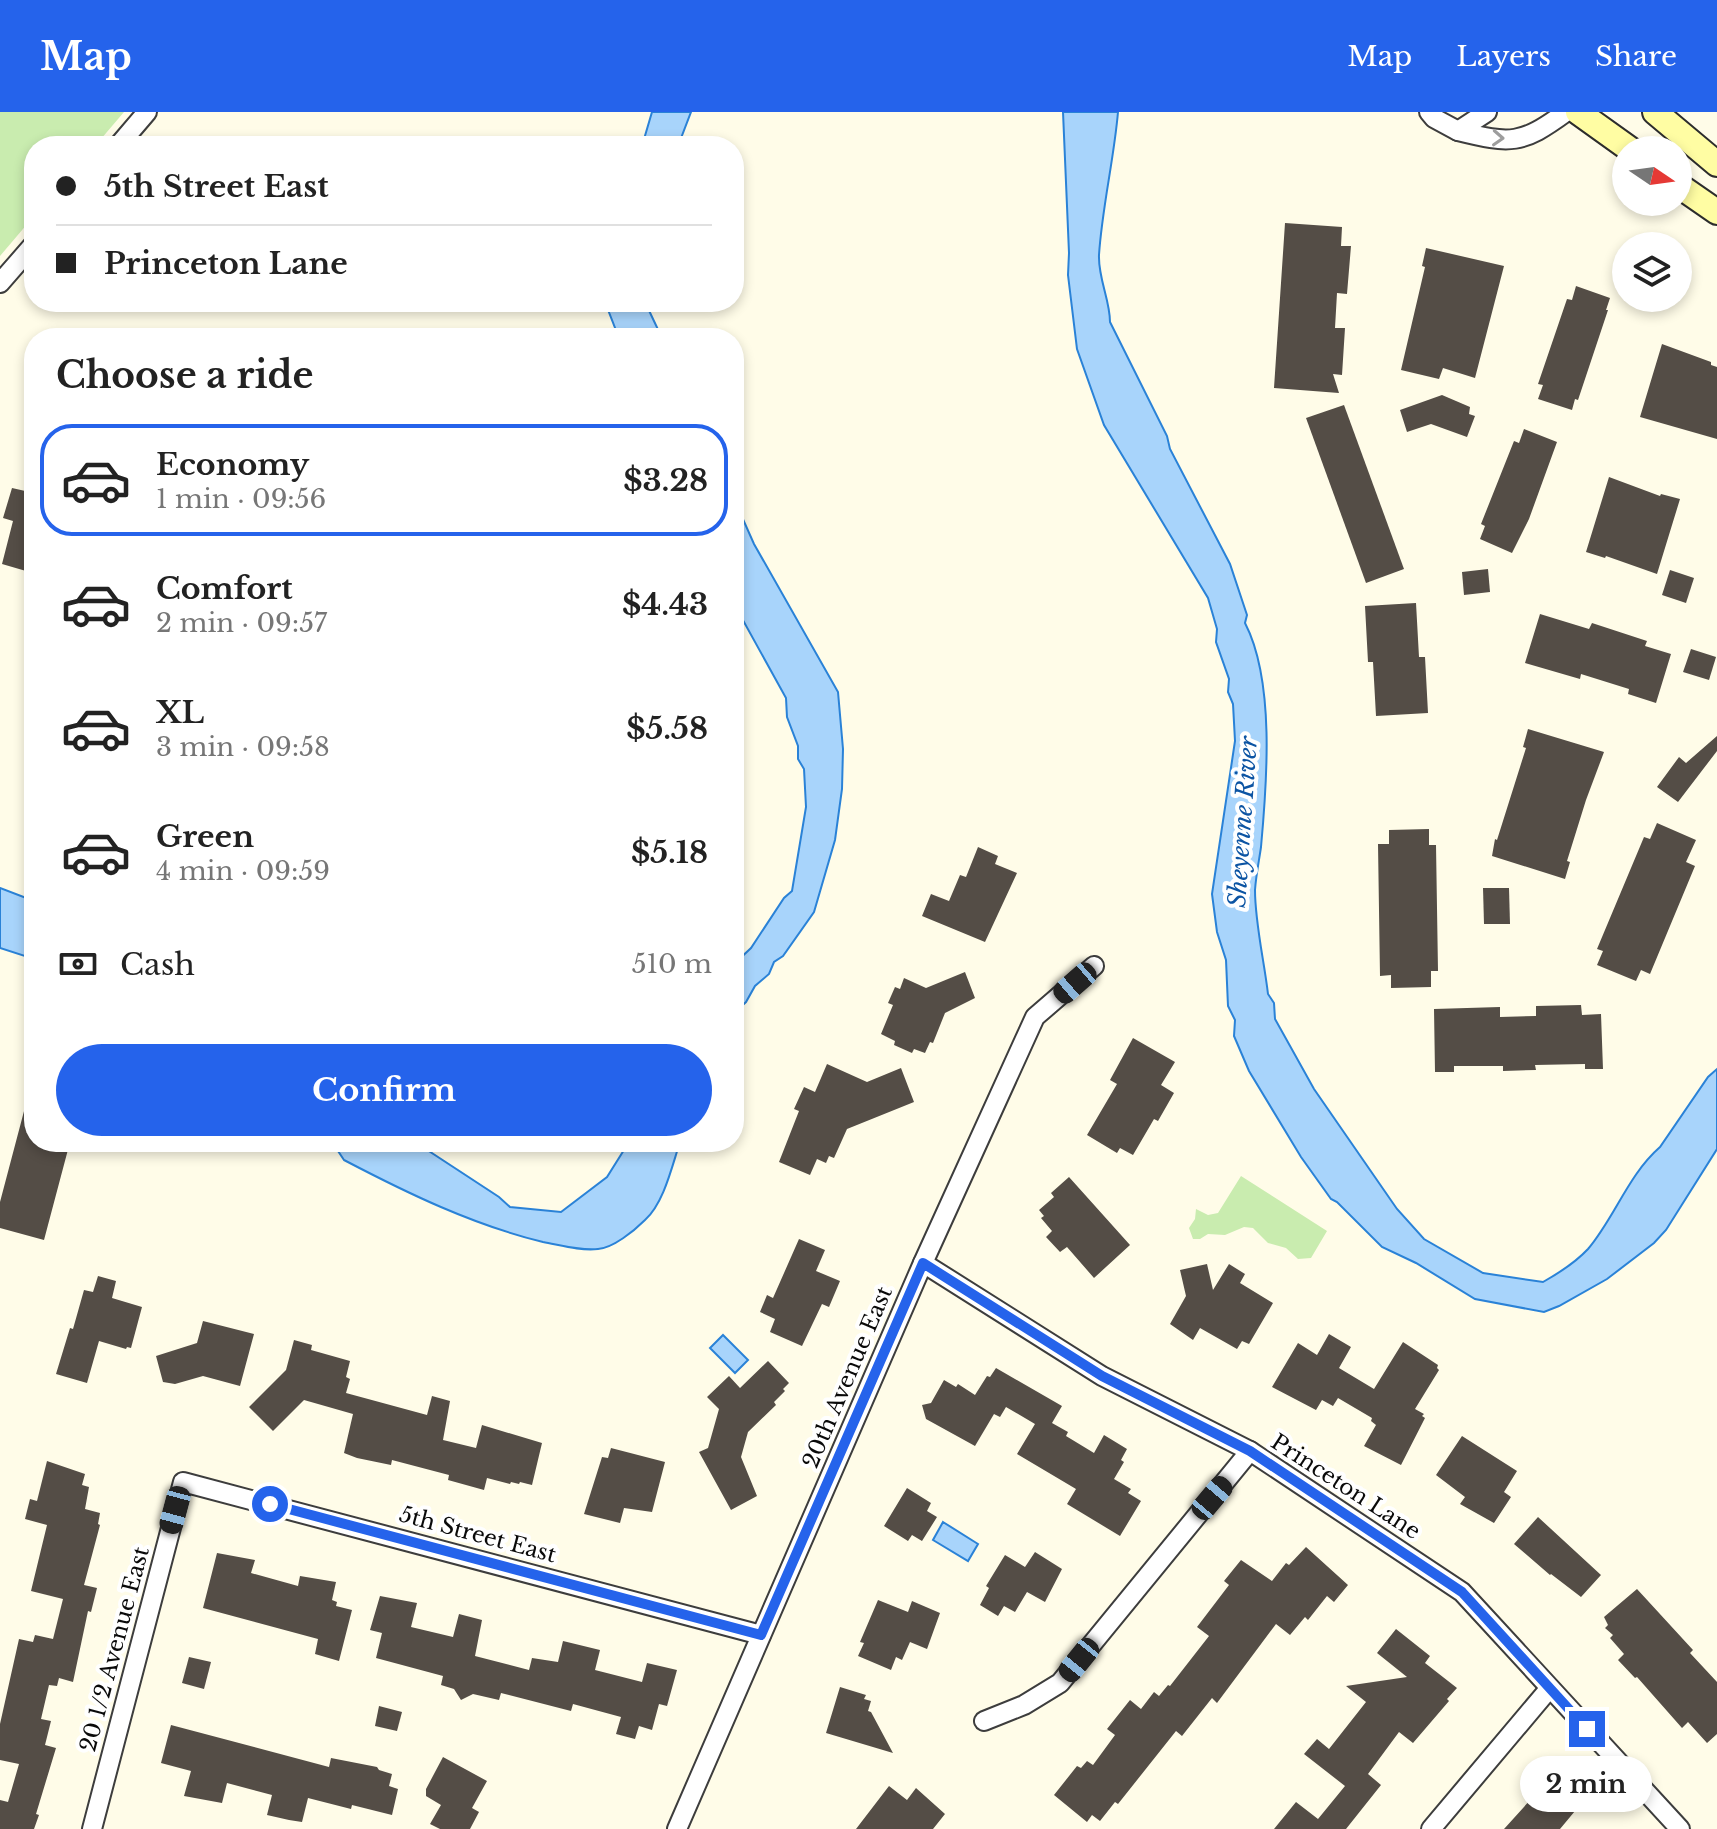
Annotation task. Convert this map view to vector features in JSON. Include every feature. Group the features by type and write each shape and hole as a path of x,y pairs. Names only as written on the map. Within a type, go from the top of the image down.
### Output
{"main road":[{"path":"1578,112 1612,136"},
{"path":"1655,112 1717,164"},
{"path":"1692,195 1717,212"}],"street":[{"path":"127,136 147,112"},
{"path":"1429,112 1458,131 1500,141 1536,134 1566,112"},
{"path":"1458,131 1487,112"},
{"path":"0,283 24,255"},
{"name":"20th Avenue East","path":"677,1829 923,1263 1035,1017 1094,966"},
{"name":"Princeton Lane","path":"923,1263 1102,1376 1250,1451 1462,1592 1680,1829"},
{"path":"984,1721 1024,1705 1060,1683 1250,1451"},
{"name":"5th Street East","path":"183,1482 761,1635"},
{"name":"20 1/2 Avenue East","path":"92,1829 183,1482"},
{"path":"1431,1829 1549,1689"}],"green space":[{"path":"0,112 124,112 104,136 24,136 24,228 0,256"},
{"path":"1241,1176 1327,1231 1311,1258 1298,1259 1286,1248 1268,1243 1253,1228 1244,1227 1225,1235 1208,1234 1193,1239 1189,1228 1195,1219 1196,1209 1208,1215 1218,1213"}],"water":[{"path":"652,112 691,112 682,136 645,136"},
{"name":"Sheyenne River","path":"1063,112 1118,112 1099,255 1110,322 1167,436 1170,449 1230,564 1247,615 1245,623 1255,647 1265,702 1263,821 1255,890 1258,928 1275,1019 1314,1089 1397,1209 1424,1239 1483,1273 1543,1282 1588,1249 1639,1170 1660,1147 1708,1077 1717,1069 1717,1149 1666,1230 1607,1279 1559,1306 1544,1312 1475,1299 1416,1263 1382,1247 1331,1199 1301,1157 1249,1071 1234,1036 1235,1020 1228,1006 1226,960 1217,932 1212,894 1235,741 1229,679 1216,642 1217,629 1208,598 1104,425 1077,349 1068,275"},
{"path":"609,312 650,312 657,328 615,328"},
{"path":"744,522 838,692 843,749 842,789 835,840 814,912 744,1004 744,955 792,891 806,807 804,769 798,759 798,746 787,717 786,698 744,622"},
{"path":"0,888 24,897 24,956 0,948"},
{"path":"339,1152 430,1152 510,1207 561,1212 607,1177 623,1152 677,1152 667,1184 652,1213 617,1242 604,1248 591,1249 543,1242 466,1217 344,1160"},
{"path":"723,1335 748,1360 735,1373 710,1348"},
{"path":"943,1522 978,1544 968,1561 933,1540"}],"building":[{"path":"1285,223 1342,227 1341,246 1351,246 1347,294 1337,293 1335,328 1345,328 1342,375 1333,374 1339,393 1274,388"},
{"path":"1426,248 1504,266 1475,378 1443,368 1439,379 1401,370 1425,267 1422,266"},
{"path":"1576,286 1610,298 1578,400 1575,399 1572,410 1538,399 1543,385 1538,384 1567,299 1572,300"},
{"path":"1662,344 1717,367 1717,439 1640,417"},
{"path":"1442,395 1470,407 1469,414 1475,416 1467,437 1431,424 1407,432 1400,410"},
{"path":"1344,405 1404,569 1366,583 1306,418"},
{"path":"1524,429 1557,442 1529,519 1512,553 1480,539 1485,526 1481,524 1514,441 1519,443"},
{"path":"1609,477 1660,496 1680,499 1657,574 1586,552"},
{"path":"12,488 24,491 24,570 2,564 13,521 3,518"},
{"path":"1488,569 1490,592 1464,595 1462,572"},
{"path":"1670,570 1694,578 1686,603 1662,595"},
{"path":"1416,603 1419,657 1425,657 1428,713 1376,716 1373,662 1368,662 1365,606"},
{"path":"1540,614 1589,629 1592,623 1647,641 1645,646 1671,654 1656,703 1628,694 1629,689 1581,674 1580,679 1525,663"},
{"path":"1691,649 1716,657 1709,680 1683,672"},
{"path":"1528,729 1604,752 1567,861 1570,862 1565,879 1492,856 1526,748 1523,747"},
{"path":"1717,736 1717,751 1678,802 1657,787 1679,757 1686,763"},
{"path":"1657,823 1696,840 1686,862 1695,866 1650,974 1641,970 1636,981 1597,965 1603,951 1597,949 1644,837 1650,839"},
{"path":"1429,829 1429,845 1436,845 1438,971 1431,971 1431,987 1391,988 1391,975 1380,976 1378,844 1389,844 1389,830"},
{"path":"978,847 998,856 995,864 1017,873 985,942 922,916 931,894 949,901 960,875 966,877"},
{"path":"1483,888 1509,888 1510,924 1484,924"},
{"path":"965,972 975,998 945,1013 933,1043 930,1042 925,1053 914,1049 912,1053 894,1045 895,1041 881,1034 893,1005 888,1003 895,987 900,989 904,978 926,988"},
{"path":"1581,1005 1582,1015 1601,1014 1603,1069 1585,1069 1585,1064 1535,1065 1536,1070 1503,1071 1503,1066 1454,1066 1454,1072 1435,1072 1434,1009 1500,1007 1500,1017 1536,1016 1536,1006"},
{"path":"1133,1038 1175,1062 1161,1085 1174,1093 1133,1155 1120,1148 1117,1153 1087,1135 1117,1084 1110,1080"},
{"path":"827,1064 867,1082 901,1068 914,1102 847,1129 834,1158 829,1156 826,1163 817,1159 810,1175 779,1162 799,1111 794,1109 804,1087 815,1092"},
{"path":"24,1111 24,1152 67,1152 44,1240 0,1228 0,1202"},
{"path":"1069,1177 1130,1245 1094,1278 1067,1247 1060,1252 1046,1237 1052,1231 1041,1218 1044,1216 1039,1210 1054,1197 1051,1193"},
{"path":"799,1239 825,1250 816,1271 840,1281 829,1307 822,1304 802,1346 770,1332 775,1319 760,1312 767,1295 773,1298"},
{"path":"1207,1264 1213,1290 1229,1264 1245,1274 1240,1283 1273,1303 1249,1344 1242,1341 1237,1349 1200,1328 1193,1340 1170,1324 1186,1296 1180,1270"},
{"path":"98,1276 116,1281 112,1298 142,1307 131,1348 99,1341 87,1383 56,1374 84,1290 93,1292"},
{"path":"203,1321 254,1334 240,1386 203,1376 175,1384 163,1382 156,1356 197,1343"},
{"path":"1329,1334 1351,1347 1339,1368 1374,1389 1403,1342 1438,1365 1439,1370 1415,1409 1425,1418 1401,1465 1364,1446 1376,1425 1372,1418 1338,1398 1333,1406 1322,1400 1316,1410 1272,1387 1298,1343 1317,1355"},
{"path":"294,1340 312,1345 311,1350 350,1361 346,1393 427,1415 432,1396 450,1401 443,1440 476,1448 482,1425 542,1443 532,1485 487,1478 484,1490 448,1480 449,1475 392,1460 391,1465 357,1458 344,1453 353,1414 304,1400 273,1431 249,1407 286,1370"},
{"path":"768,1361 789,1383 774,1402 776,1405 748,1432 741,1457 757,1496 731,1510 699,1452 708,1448 719,1409 707,1397 729,1376 740,1388"},
{"path":"996,1368 1062,1406 1052,1423 1068,1432 1066,1436 1094,1453 1104,1435 1127,1449 1121,1460 1124,1462 1114,1479 1131,1489 1128,1493 1141,1501 1120,1536 1067,1504 1076,1489 1017,1454 1035,1424 1006,1407 1000,1417 994,1414 975,1446 926,1419 922,1405 931,1403 944,1380 956,1387 958,1384 975,1395"},
{"path":"1462,1436 1517,1471 1504,1492 1511,1497 1494,1523 1460,1504 1465,1497 1436,1475"},
{"path":"611,1448 665,1462 652,1512 624,1508 620,1523 584,1514 602,1457 608,1458"},
{"path":"47,1461 85,1474 82,1485 89,1487 85,1509 100,1513 100,1525 84,1585 97,1588 91,1612 88,1611 73,1682 59,1678 57,1686 49,1685 41,1719 51,1721 45,1745 56,1748 34,1829 0,1829 0,1800 8,1802 19,1764 0,1760 0,1724 19,1639 33,1642 35,1635 53,1639 63,1599 31,1591 47,1525 25,1519 30,1499 37,1501"},
{"path":"907,1488 931,1503 927,1511 937,1517 922,1541 912,1535 908,1541 884,1526"},
{"path":"1538,1517 1601,1575 1581,1597 1514,1544"},
{"path":"1306,1547 1348,1585 1334,1602 1327,1596 1308,1620 1305,1617 1290,1635 1276,1624 1217,1703 1212,1698 1182,1736 1176,1731 1118,1804 1115,1802 1100,1821 1092,1815 1087,1822 1054,1795 1077,1766 1081,1768 1087,1761 1093,1765 1115,1735 1107,1729 1130,1700 1141,1709 1154,1692 1159,1696 1170,1686 1209,1636 1197,1627 1229,1585 1224,1581 1241,1560 1272,1581 1286,1563 1289,1565"},
{"path":"1035,1552 1062,1569 1045,1602 1027,1592 1015,1612 1004,1606 998,1616 980,1605 989,1588 986,1586 1005,1555 1025,1567"},
{"path":"217,1553 255,1560 251,1573 298,1586 300,1576 336,1582 332,1600 337,1602 336,1606 352,1610 339,1661 315,1654 318,1639 203,1608"},
{"path":"1637,1589 1693,1650 1690,1653 1717,1682 1717,1734 1707,1743 1688,1722 1682,1728 1618,1660 1624,1654 1610,1638 1613,1635 1605,1628 1608,1625 1604,1617"},
{"path":"380,1596 417,1603 411,1627 453,1637 459,1614 482,1620 475,1656 529,1670 532,1658 558,1662 563,1641 600,1650 595,1670 642,1682 647,1663 677,1670 667,1706 659,1704 652,1730 639,1726 635,1739 616,1734 621,1717 573,1704 571,1711 501,1693 499,1700 473,1694 461,1700 454,1689 441,1685 443,1676 376,1658 382,1633 370,1630"},
{"path":"878,1600 908,1612 912,1601 940,1613 927,1649 910,1642 902,1660 896,1657 891,1670 858,1656 864,1643 860,1642"},
{"path":"1396,1629 1430,1656 1425,1663 1457,1688 1413,1743 1399,1732 1368,1774 1381,1785 1346,1829 1274,1829 1296,1802 1318,1819 1345,1786 1304,1754 1317,1739 1329,1749 1366,1702 1346,1686 1407,1677 1377,1653"},
{"path":"189,1657 211,1662 204,1689 182,1683"},
{"path":"840,1687 866,1695 864,1699 871,1701 868,1711 893,1753 826,1733"},
{"path":"379,1706 402,1712 397,1731 375,1726"},
{"path":"171,1725 329,1767 331,1758 377,1767 392,1774 389,1786 398,1789 392,1815 308,1798 302,1822 289,1820 267,1815 272,1795 227,1783 222,1803 184,1796 191,1771 161,1763"},
{"path":"443,1757 487,1781 472,1808 479,1812 470,1829 440,1829 430,1824 441,1805 426,1796 426,1789"},
{"path":"1566,1774 1590,1793 1560,1829 1504,1829 1551,1777 1558,1784"},
{"path":"889,1786 907,1800 916,1788 945,1814 933,1829 856,1829"}],"route":[{"path":"270,1504 761,1635 923,1263 1102,1376 1250,1451 1462,1592 1587,1729"}]}
